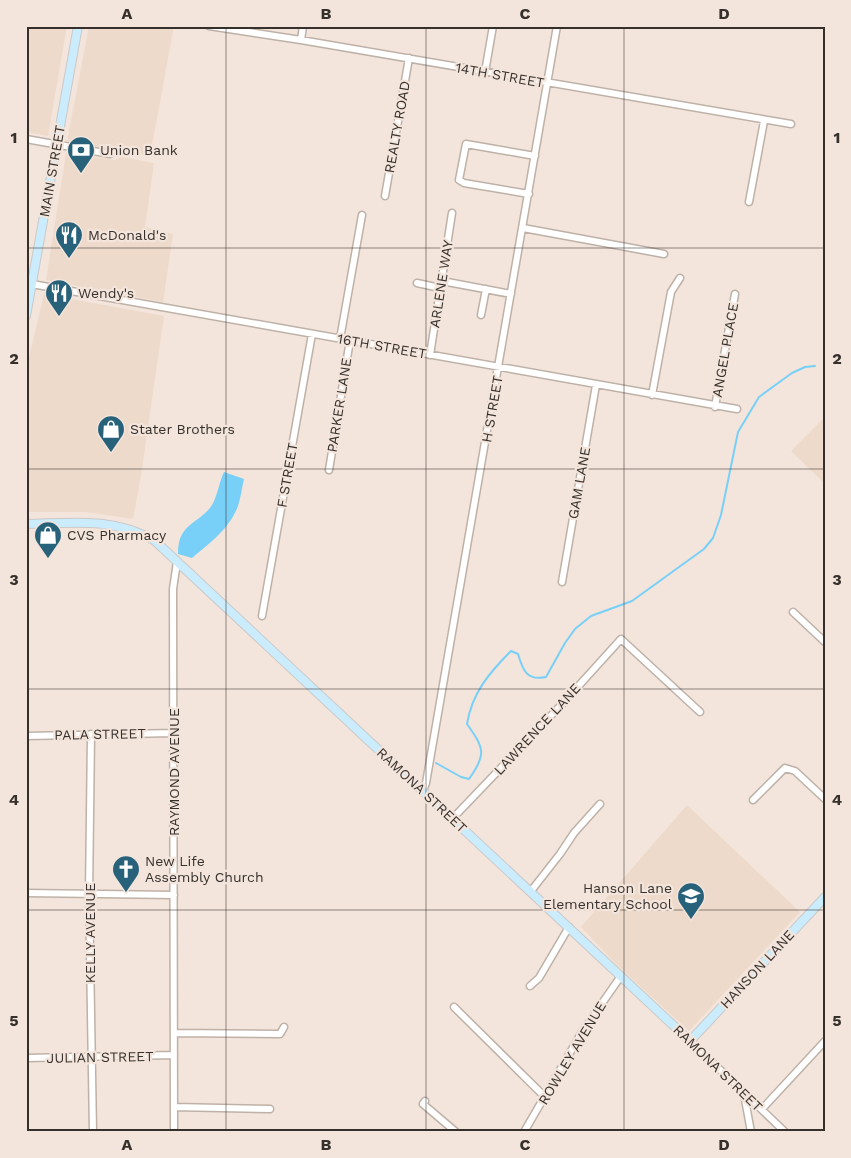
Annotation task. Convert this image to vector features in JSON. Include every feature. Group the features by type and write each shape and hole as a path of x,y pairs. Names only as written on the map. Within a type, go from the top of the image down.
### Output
{"main road":[{"name":"MAIN STREET","path":"26,316 29,284 78,26"},
{"name":"RAMONA STREET","path":"26,524 109,523 136,531 154,540 690,1041"},
{"name":"HANSON LANE","path":"690,1041 825,897"}],"street":[{"name":"14TH STREET","path":"209,26 409,58 791,124"},
{"path":"262,35 265,26"},
{"path":"301,40 303,26"},
{"path":"485,72 493,26"},
{"name":"H STREET","path":"423,791 426,783 499,367 557,26"},
{"name":"REALTY ROAD","path":"385,196 409,58"},
{"path":"749,202 764,120"},
{"path":"26,139 110,154"},
{"path":"529,194 464,183 459,180 460,171 466,144 535,156"},
{"name":"ARLENE WAY","path":"430,355 452,213"},
{"path":"340,339 362,215"},
{"path":"523,228 664,254"},
{"path":"652,395 671,292 680,278"},
{"path":"417,283 486,289 511,294"},
{"name":"16TH STREET","path":"29,284 737,410"},
{"path":"481,315 486,289"},
{"name":"ANGEL PLACE","path":"715,407 735,294"},
{"name":"F STREET","path":"262,616 312,334"},
{"name":"PARKER LANE","path":"329,470 350,340"},
{"name":"GAM LANE","path":"562,582 596,385"},
{"name":"RAYMOND AVENUE","path":"174,1132 173,589 177,562"},
{"path":"793,612 825,642"},
{"name":"LAWRENCE LANE","path":"452,818 564,702 621,639 700,712"},
{"name":"KELLY AVENUE","path":"92,734 90,894 93,1132"},
{"name":"PALA STREET","path":"26,736 174,734"},
{"path":"753,800 785,768 795,771 825,799"},
{"path":"530,891 574,833 600,804"},
{"path":"26,892 174,895"},
{"path":"530,986 538,978 569,927"},
{"name":"ROWLEY AVENUE","path":"524,1132 582,1032 621,976"},
{"path":"454,1007 545,1097"},
{"path":"174,1033 280,1034 284,1027"},
{"name":"RAMONA STREET","path":"690,1041 785,1132"},
{"path":"762,1109 825,1041"},
{"name":"JULIAN STREET","path":"26,1058 174,1055"},
{"path":"744,1093 751,1132"},
{"path":"426,1101 423,1104 456,1132"},
{"path":"174,1107 270,1109"}],"shaded area":[{"path":"26,26 67,26 48,136 26,132"},
{"path":"89,26 174,26 150,156 67,141"},
{"path":"66,153 115,160 122,157 154,163 145,227 173,234 163,302 46,280"},
{"path":"44,294 164,316 133,519 86,512 26,512 26,378 28,361"},
{"path":"825,417 825,484 791,451"},
{"name":"Hanson Lane Elementary School","path":"687,805 800,912 689,1031 617,965 581,927"}],"water":[{"path":"224,472 244,479 239,503 234,514 219,535 192,558 178,554 179,544 184,531 210,508"}],"waterway":[{"path":"436,763 461,777 469,779 481,757 480,745 467,724 469,713 483,684 511,651 518,654 524,670 530,676 546,677 575,629 591,616 632,601 704,549 713,538 721,515 738,432 759,397 792,373 805,367 815,366"}],"place":[{"name":"Union Bank","path":"81,174"},
{"name":"McDonald's","path":"69,259"},
{"name":"Wendy's","path":"59,317"},
{"name":"Stater Brothers","path":"111,453"},
{"name":"CVS Pharmacy","path":"48,559"},
{"name":"New Life Assembly Church","path":"126,893"},
{"name":"Hanson Lane Elementary School","path":"691,920"}]}
